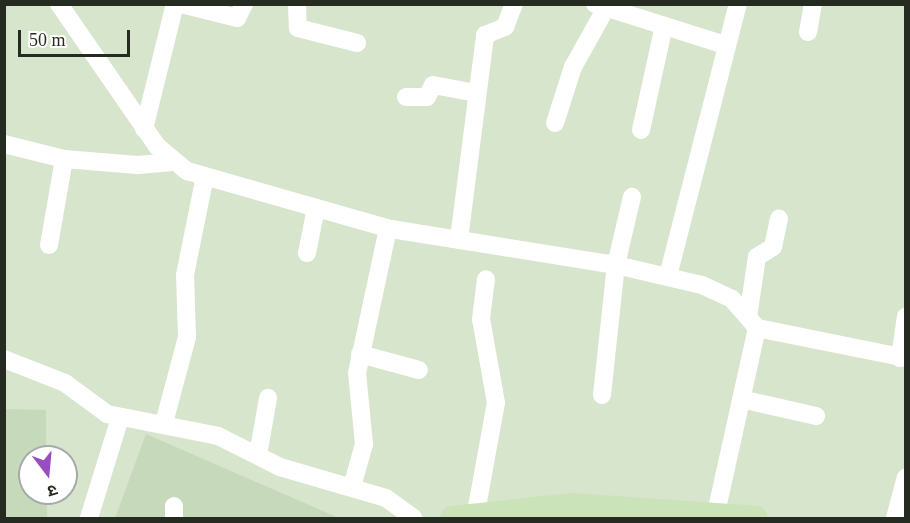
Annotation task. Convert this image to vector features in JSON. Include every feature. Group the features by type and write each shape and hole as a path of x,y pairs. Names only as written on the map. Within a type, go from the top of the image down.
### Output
{"main road":[{"path":"467,518 572,505 756,519"},
{"path":"563,519 582,519"}],"street":[{"path":"59,4 144,129 170,162"},
{"path":"144,129 175,4"},
{"path":"181,4 237,18 244,4"},
{"path":"297,4 298,28 357,43"},
{"path":"459,239 485,35 505,27 514,4"},
{"path":"668,276 725,45 738,4"},
{"path":"808,32 813,4"},
{"path":"555,123 573,67 600,6 725,45"},
{"path":"641,130 664,25"},
{"path":"406,97 427,97 433,85 476,93"},
{"path":"4,144 64,159 138,165 170,162 205,176 388,228 615,265 668,276 720,291 753,323 903,358 906,316"},
{"path":"49,245 64,159"},
{"path":"164,423 187,336 185,275 205,176"},
{"path":"602,395 615,265 632,197"},
{"path":"307,253 316,208"},
{"path":"715,516 741,399 753,323 757,257 773,247 779,219"},
{"path":"352,487 364,444 357,394 360,354 388,228"},
{"path":"467,518 496,403 481,319 486,279"},
{"path":"360,354 419,370"},
{"path":"4,359 39,370 80,393 96,410 120,418 164,423 218,436 258,455 393,502 414,519"},
{"path":"258,455 268,398"},
{"path":"741,399 816,416"},
{"path":"89,519 120,418"},
{"path":"895,519 906,477"}],"shaded area":[{"path":"5,409 46,410 46,445 18,445 18,505 47,505 47,518 5,518"},
{"path":"146,434 339,518 115,518"}]}
